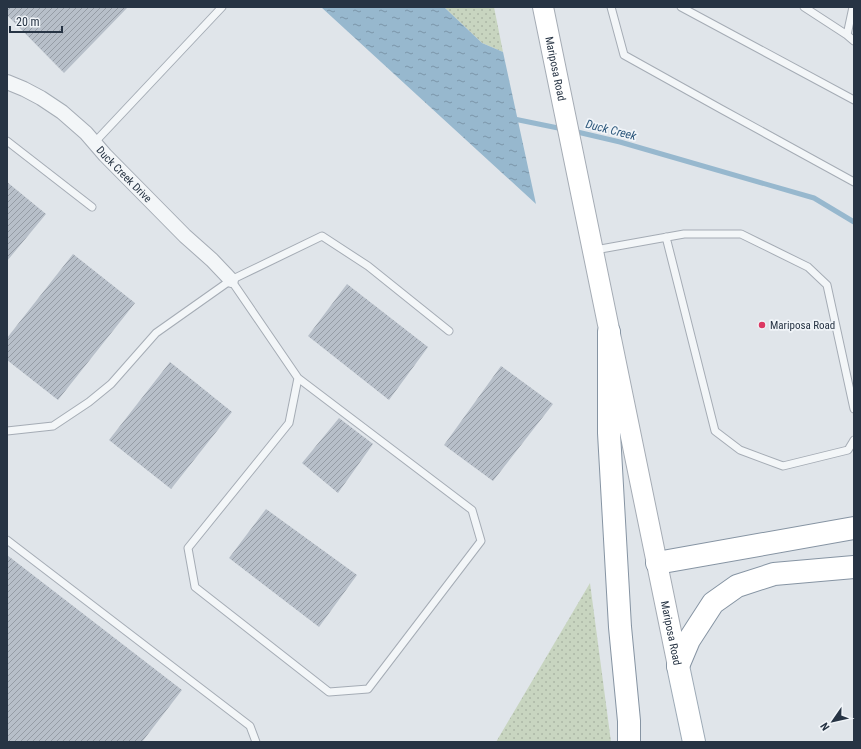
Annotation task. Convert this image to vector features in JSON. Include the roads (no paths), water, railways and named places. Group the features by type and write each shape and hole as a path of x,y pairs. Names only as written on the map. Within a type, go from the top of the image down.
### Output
{"main road":[{"name":"Mariposa Road","path":"543,7 694,742"},
{"path":"609,332 610,449 620,627 629,721 629,742"},
{"path":"657,563 854,528"},
{"path":"678,666 689,640 714,603 738,586 774,574 854,567"}],"street":[{"name":"Duck Creek Drive","path":"7,82 41,98 62,112 86,133 105,155 231,280"}],"lane":[{"path":"94,143 222,7"},
{"path":"611,7 624,54 854,182"},
{"path":"681,7 854,100"},
{"path":"804,7 847,35 854,42"},
{"path":"847,35 852,19 853,7"},
{"path":"7,141 92,207"},
{"path":"592,250 684,234 741,234 808,267 827,285 854,409"},
{"path":"7,431 53,426 89,402 111,384 156,333 231,280 322,236 368,266 449,332"},
{"path":"666,237 715,431 740,450 783,466 848,450 854,440"},
{"path":"231,280 298,378 472,510 481,541 368,688 329,692 195,587 188,548 289,423 298,378"},
{"path":"7,540 250,726 256,742"}],"water":[{"path":"321,7 444,7 482,43 503,52 536,204"}],"waterway":[{"name":"Duck Creek","path":"512,117 514,119 563,129"},
{"name":"Duck Creek","path":"573,131 620,142 814,198 854,222"}],"place":[{"name":"Mariposa Road","path":"762,325"}]}
